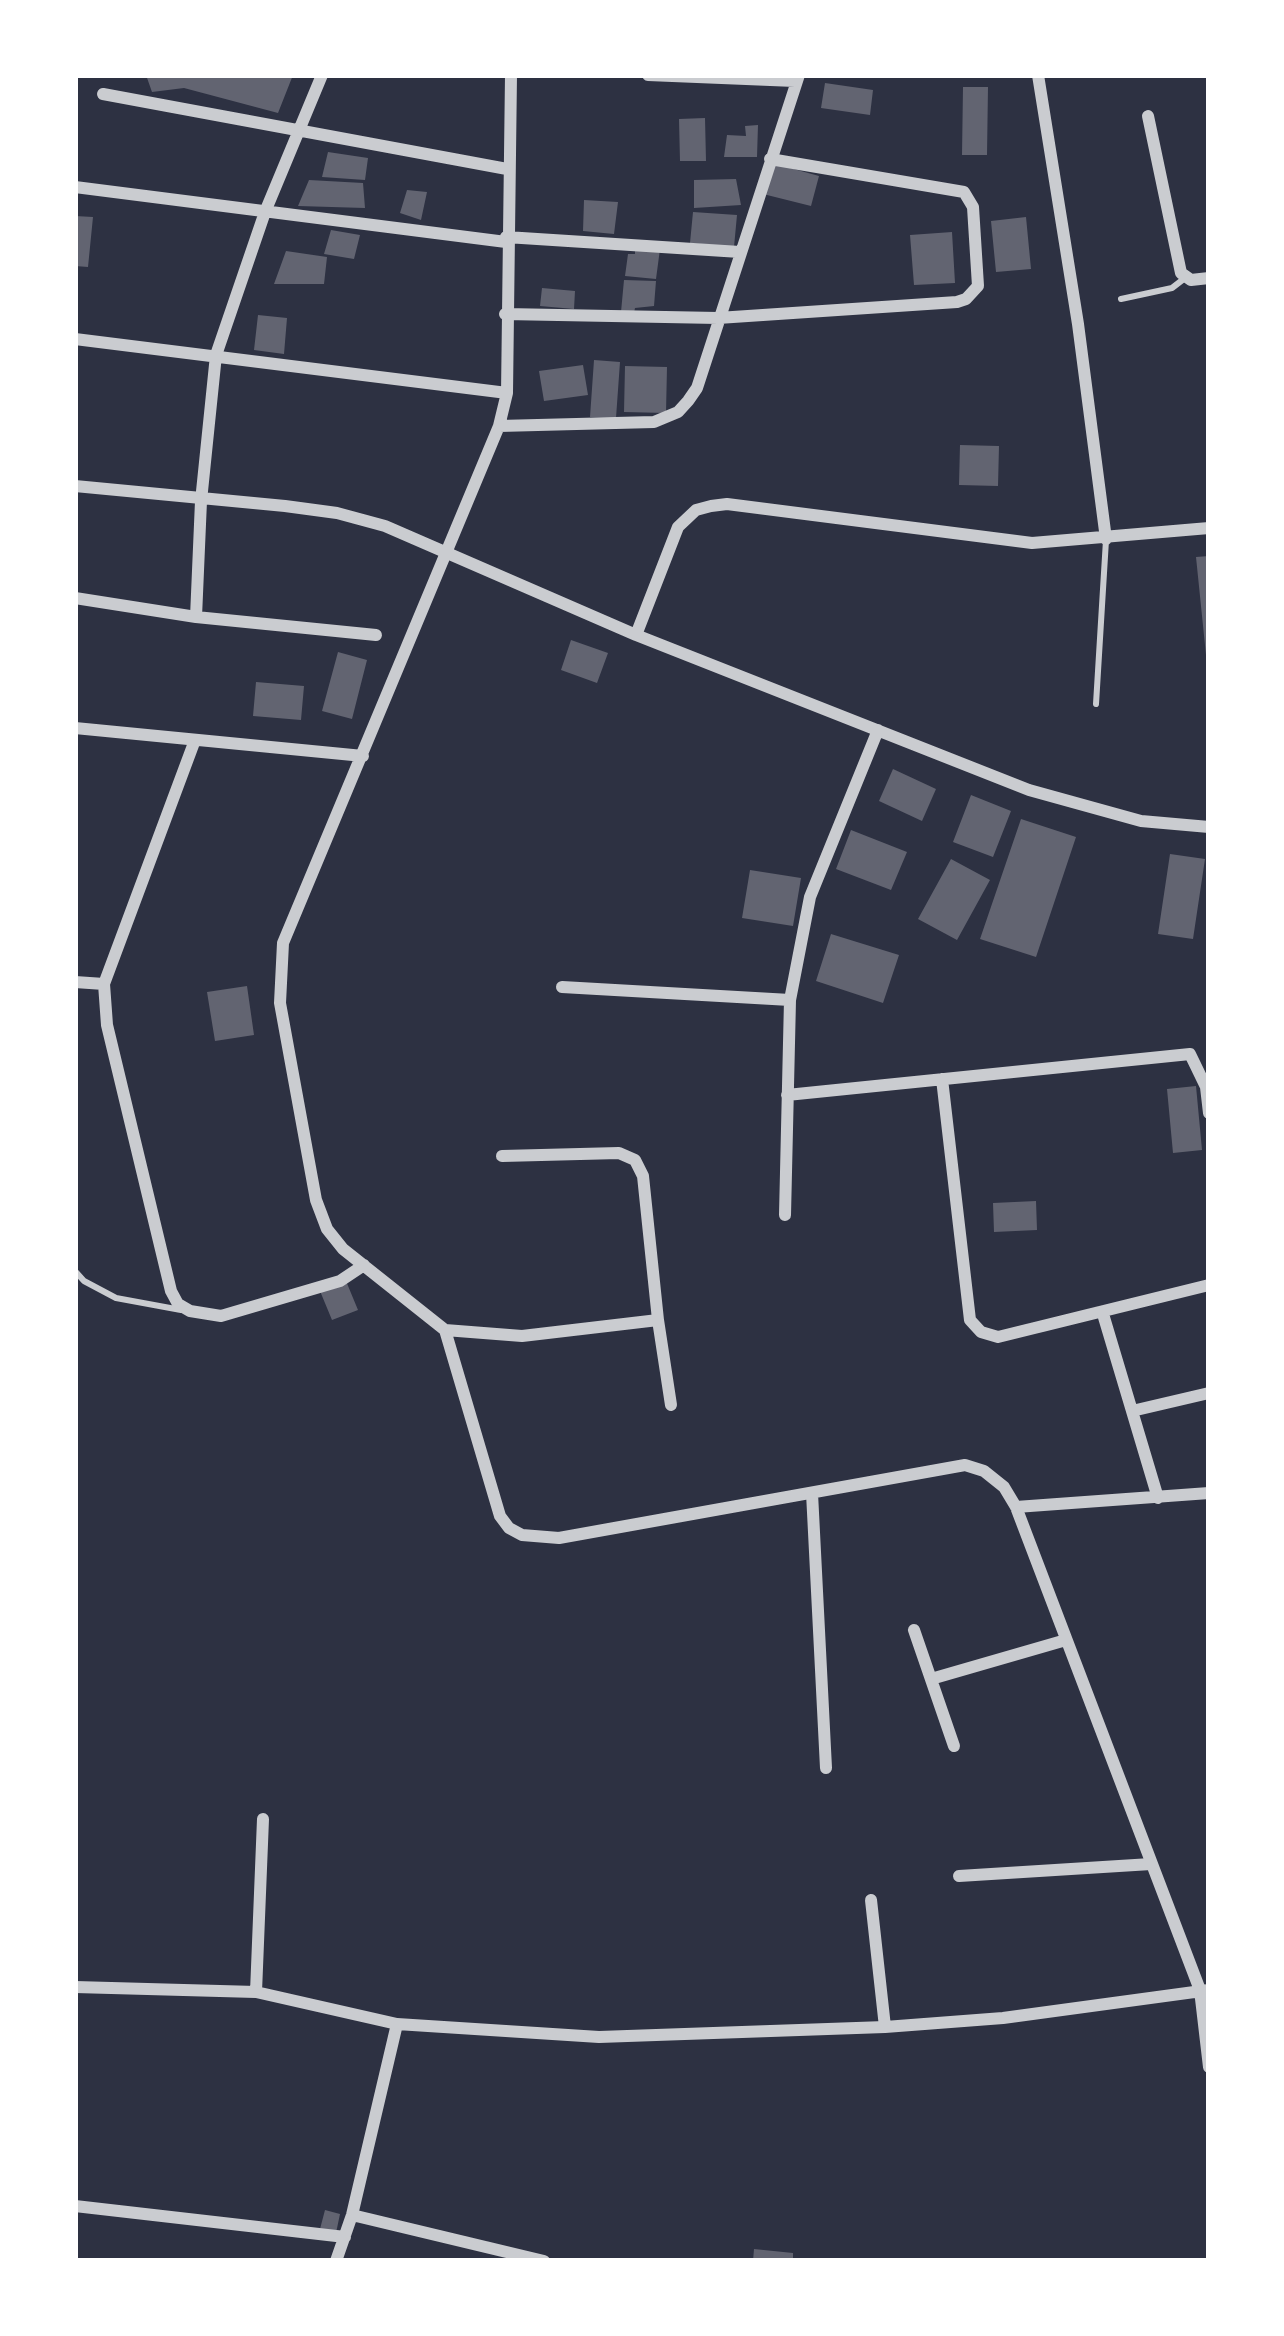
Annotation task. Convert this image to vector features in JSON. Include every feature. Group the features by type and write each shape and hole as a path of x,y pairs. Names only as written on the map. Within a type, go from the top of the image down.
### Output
{"street":[{"path":"196,617 201,501 216,356 265,212 322,75"},
{"path":"511,75 507,393 499,426 283,943 280,1003 316,1200 327,1228 343,1249 445,1330 522,1336 658,1321"},
{"path":"499,426 666,418 678,412 697,388 797,78 648,75"},
{"path":"1038,75 1106,539"},
{"path":"103,94 507,169"},
{"path":"1148,116 1179,266 1185,278 1209,278"},
{"path":"505,314 718,318 957,302 977,286 973,207 964,192 770,159"},
{"path":"75,187 506,239 740,252"},
{"path":"75,339 507,393"},
{"path":"75,486 337,513 386,526 636,635 1081,807 1141,821 1209,827"},
{"path":"636,635 678,527 696,510 711,506 728,504 1032,543 1209,528"},
{"path":"75,598 196,617 376,635"},
{"path":"75,728 363,756"},
{"path":"785,1215 790,1000 810,897 878,730"},
{"path":"195,740 104,984 107,1025 171,1292 190,1311 220,1316 340,1282 364,1265"},
{"path":"75,982 104,984"},
{"path":"562,987 790,1000"},
{"path":"787,1095 1190,1054 1207,1087 1209,1113"},
{"path":"942,1079 970,1320 981,1332 998,1337 1209,1285"},
{"path":"502,1156 619,1153 635,1160 643,1176 671,1405"},
{"path":"1103,1314 1158,1498"},
{"path":"445,1330 500,1516 522,1535 559,1538 965,1466 984,1471 1004,1487 1016,1507 1151,1864 1204,1990 1209,2067"},
{"path":"1132,1411 1209,1393"},
{"path":"812,1493 826,1768"},
{"path":"1016,1507 1209,1493"},
{"path":"914,1630 953,1746"},
{"path":"931,1679 1066,1640"},
{"path":"256,1992 263,1820"},
{"path":"958,1876 1151,1864"},
{"path":"871,1900 885,2027"},
{"path":"75,1987 256,1992 398,2024 598,2036 885,2027 1003,2018 1204,1990"},
{"path":"336,2261 352,2215 398,2024"},
{"path":"75,2206 345,2237"},
{"path":"352,2215 544,2261"}],"lane":[{"path":"1121,299 1172,288 1185,278"},
{"path":"1096,704 1106,539"},
{"path":"75,1271 116,1298 190,1311"}],"building":[{"path":"146,75 293,75 278,113 184,88 152,92"},
{"path":"825,83 873,90 870,115 821,108"},
{"path":"963,87 988,87 987,155 962,155"},
{"path":"705,118 706,161 680,161 679,119"},
{"path":"758,125 757,157 724,157 727,135 746,136 745,126"},
{"path":"328,152 368,158 365,180 322,177"},
{"path":"772,163 819,176 811,206 763,194"},
{"path":"736,179 741,205 694,208 694,180"},
{"path":"309,180 363,183 365,208 298,206"},
{"path":"407,190 427,192 421,220 400,213"},
{"path":"584,200 618,202 614,234 583,231"},
{"path":"693,212 737,215 734,247 690,243"},
{"path":"75,216 93,217 88,267 75,266"},
{"path":"1026,217 1031,269 996,272 991,221"},
{"path":"331,230 360,235 354,259 324,254"},
{"path":"952,232 955,283 914,285 910,235"},
{"path":"635,247 660,249 656,279 625,276 628,254 635,254"},
{"path":"286,251 327,257 324,284 274,284"},
{"path":"624,280 656,281 654,306 621,312"},
{"path":"542,288 575,291 574,309 540,306"},
{"path":"258,315 287,318 284,354 254,350"},
{"path":"594,360 620,362 616,418 590,417"},
{"path":"583,365 588,395 544,401 539,371"},
{"path":"625,366 667,367 666,413 624,412"},
{"path":"960,445 999,446 998,486 959,485"},
{"path":"1209,556 1209,655 1206,655 1196,557"},
{"path":"571,640 608,653 597,683 561,670"},
{"path":"338,652 367,660 352,719 322,711"},
{"path":"256,682 304,686 301,720 253,716"},
{"path":"893,769 936,789 922,821 879,801"},
{"path":"971,795 1011,811 993,857 953,842"},
{"path":"1021,819 1076,837 1036,957 980,939"},
{"path":"851,830 907,852 891,890 836,869"},
{"path":"1170,854 1205,859 1193,939 1158,934"},
{"path":"951,859 990,880 957,940 918,919"},
{"path":"750,870 801,878 793,926 742,918"},
{"path":"831,934 899,955 883,1003 816,981"},
{"path":"247,986 254,1035 215,1041 207,992"},
{"path":"1196,1086 1202,1150 1173,1153 1167,1089"},
{"path":"1036,1201 1037,1230 994,1232 993,1203"},
{"path":"346,1281 358,1310 332,1320 320,1291"},
{"path":"325,2210 340,2214 336,2233 320,2229"},
{"path":"754,2249 793,2253 793,2261 753,2261"}]}
